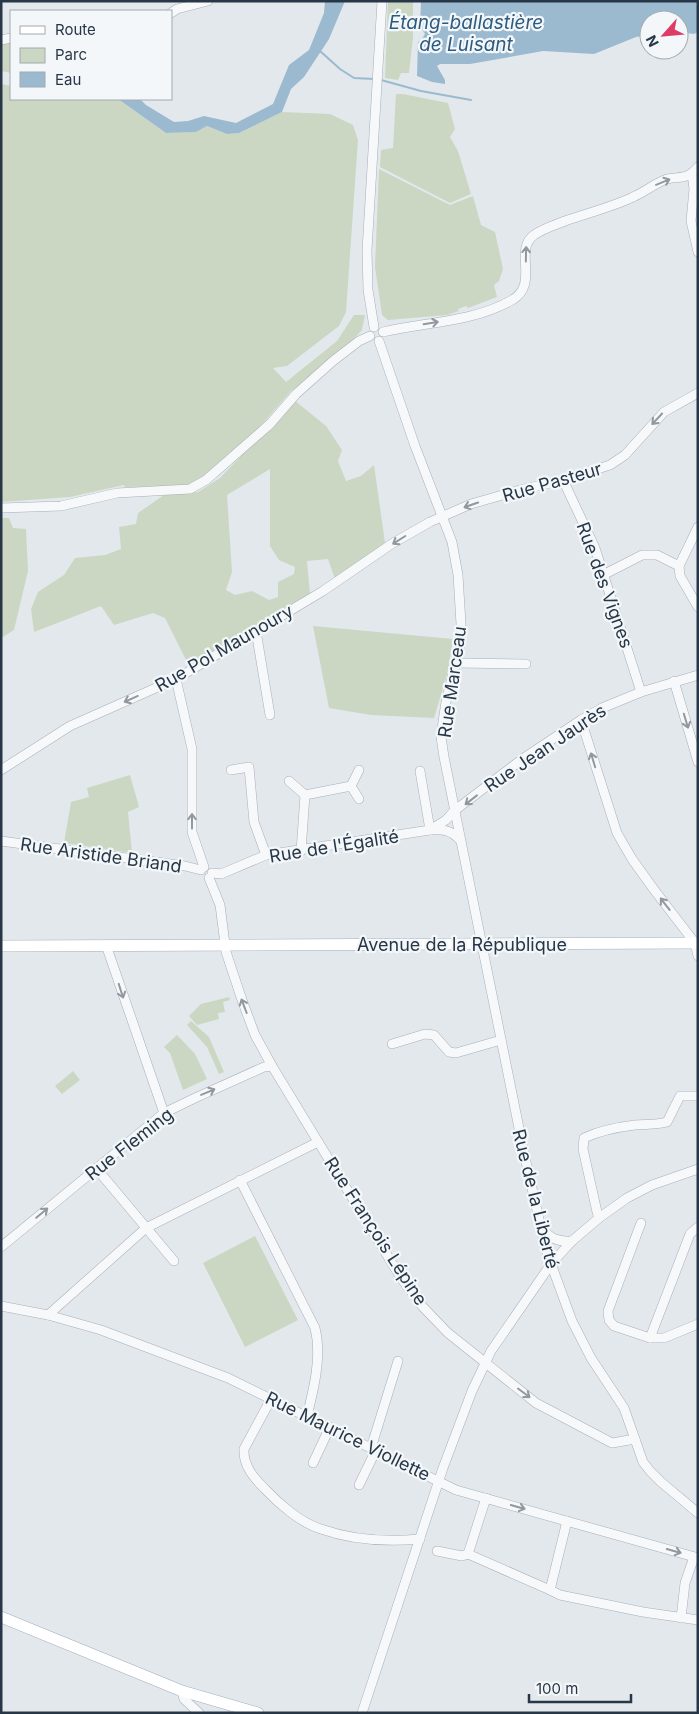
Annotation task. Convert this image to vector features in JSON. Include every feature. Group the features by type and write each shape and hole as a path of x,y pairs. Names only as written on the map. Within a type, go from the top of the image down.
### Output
{"main road":[{"name":"Avenue de la République","path":"1,946 696,943"},
{"path":"1,1617 182,1692 258,1713"}],"street":[{"path":"172,12 177,9 208,1"},
{"path":"382,1 367,250 372,340 379,341 383,336 383,332"},
{"path":"383,332 463,317 486,311 514,299 521,291 525,282 527,271 526,248 529,239 534,234 633,197 666,180 695,171 691,221 698,252"},
{"path":"1,508 61,506 117,493 190,489 206,480 270,424 296,394 333,361 372,332 380,328 383,332"},
{"name":"Rue Marceau","path":"379,341 415,446 452,542 458,575 461,641 446,702 441,737 454,811 483,944"},
{"name":"Rue Pasteur","path":"442,516 471,504 610,466 625,455 664,412 698,393"},
{"name":"Rue des Vignes","path":"563,480 595,548 641,692"},
{"name":"Rue Pol Maunoury","path":"1,770 70,726 176,679 323,591 393,543 442,516"},
{"path":"698,527 680,566 680,576 698,607"},
{"path":"603,575 642,555 657,556 680,566"},
{"path":"256,631 270,715"},
{"path":"456,663 526,664"},
{"name":"Rue Jean Jaurès","path":"454,811 521,760 602,708 641,692 698,675"},
{"path":"176,679 192,749 192,832 203,869 209,868 210,875"},
{"path":"674,681 698,762"},
{"path":"581,720 617,833 632,859 696,943 698,956"},
{"path":"231,770 249,767 254,822 266,855"},
{"path":"351,786 359,770"},
{"path":"420,771 430,830"},
{"path":"289,781 305,795"},
{"path":"305,795 351,786"},
{"path":"351,786 359,799"},
{"path":"301,851 305,795"},
{"name":"Rue de l'Égalité","path":"430,830 446,820 454,811"},
{"name":"Rue de l'Égalité","path":"210,875 221,874 266,855 430,830 441,829 452,832 460,840"},
{"name":"Rue Aristide Briand","path":"1,841 203,869"},
{"name":"Rue François Lépine","path":"210,875 220,905 225,945 242,1000 256,1035 272,1066 401,1278 422,1306 448,1333 536,1403 612,1443 634,1439"},
{"name":"Rue de la Liberté","path":"483,944 540,1226 551,1264 572,1322 591,1358 624,1408 634,1439"},
{"path":"106,945 139,1046 164,1113"},
{"path":"392,1044 425,1034 434,1035 449,1052 456,1053 501,1040"},
{"name":"Rue Fleming","path":"2,1244 164,1113 272,1066"},
{"path":"599,1218 583,1149 584,1138 593,1134 634,1125 667,1122 680,1096 698,1096"},
{"path":"48,1315 146,1228 318,1142"},
{"path":"96,1168 174,1261"},
{"path":"362,1713 442,1468 472,1391 491,1351 551,1264 572,1240 627,1198 652,1185 698,1169"},
{"path":"240,1180 315,1328 319,1342 308,1416"},
{"path":"641,1223 608,1311 609,1320 614,1326 650,1338 664,1338 698,1324"},
{"path":"540,1226 554,1239 572,1240"},
{"path":"650,1338 690,1234 698,1227"},
{"name":"Rue Maurice Viollette","path":"1,1306 48,1315 110,1333 228,1378 456,1490 696,1557"},
{"path":"359,1485 373,1449 398,1361"},
{"path":"271,1399 244,1449 244,1456 254,1478 272,1497 291,1513 319,1529 356,1538 402,1541 420,1539"},
{"path":"313,1463 330,1427"},
{"path":"634,1439 643,1462 650,1471 698,1513"},
{"path":"468,1554 486,1498"},
{"path":"550,1590 567,1521"},
{"path":"437,1551 462,1556 468,1554 560,1595 642,1612 698,1620"},
{"path":"681,1618 684,1583 696,1557"},
{"path":"182,1692 184,1699 199,1713"}],"green space":[{"path":"388,1 413,1 413,37 409,73 401,73 398,80 385,78"},
{"path":"10,42 10,73 1,71 1,44"},
{"path":"1,84 10,86 10,100 119,100 166,133 196,132 207,126 227,134 239,133 282,112 330,114 353,125 358,140 346,312 339,326 287,366 273,368 286,382 337,341 354,315 365,315 362,330 350,343 290,392 252,436 212,471 187,486 125,487 124,485 70,497 1,502"},
{"path":"396,94 448,103 455,129 450,137 458,151 471,194 450,203 380,167 381,150 393,148"},
{"path":"379,169 450,205 473,196 481,225 495,232 503,269 499,281 494,285 497,297 468,308 466,306 458,309 459,311 447,315 388,320 382,315 375,267"},
{"path":"294,400 326,426 342,450 338,461 346,481 361,476 374,465 385,543 335,579 328,559 307,561 310,594 195,665 187,662 165,618 153,613 114,625 101,606 34,632 31,609 38,592 64,575 75,558 105,555 121,549 119,527 136,524 138,513 164,495 198,492 220,478","holes":["270,469 270,546 279,560 295,567 294,574 278,582 278,597 269,600 252,591 235,595 226,590 232,572 227,495"]},
{"path":"1,518 9,518 13,528 26,529 28,571 14,630 1,638"},
{"path":"313,626 453,639 448,671 434,718 371,715 329,708"},
{"path":"130,775 139,807 128,812 132,853 64,843 71,802 89,797 87,788"},
{"path":"229,997 230,1000 223,1002 225,1012 218,1013 219,1019 197,1025 189,1016 201,1004"},
{"path":"191,1021 209,1037 224,1072 219,1074 207,1047 187,1025"},
{"path":"177,1035 195,1054 207,1079 183,1090 170,1053 164,1047"},
{"path":"73,1071 80,1080 62,1094 55,1086"},
{"path":"255,1236 298,1320 245,1347 203,1263"}],"water":[{"path":"325,1 345,1 329,39 304,77 291,89 282,112 239,133 227,134 207,126 196,132 166,133 119,100 141,100 174,122 188,121 204,116 236,123 273,104 289,65 309,50 324,13"},
{"name":"Étang-ballastière de Luisant","path":"421,1 698,1 698,32 694,34 689,33 689,10 639,10 639,37 594,54 543,51 470,64 440,64 437,66 445,80 445,84 432,82 417,76 418,42 425,34 420,26"}],"waterway":[{"path":"320,51 340,69 354,78 374,79"},
{"path":"381,80 421,91 471,100"}]}
